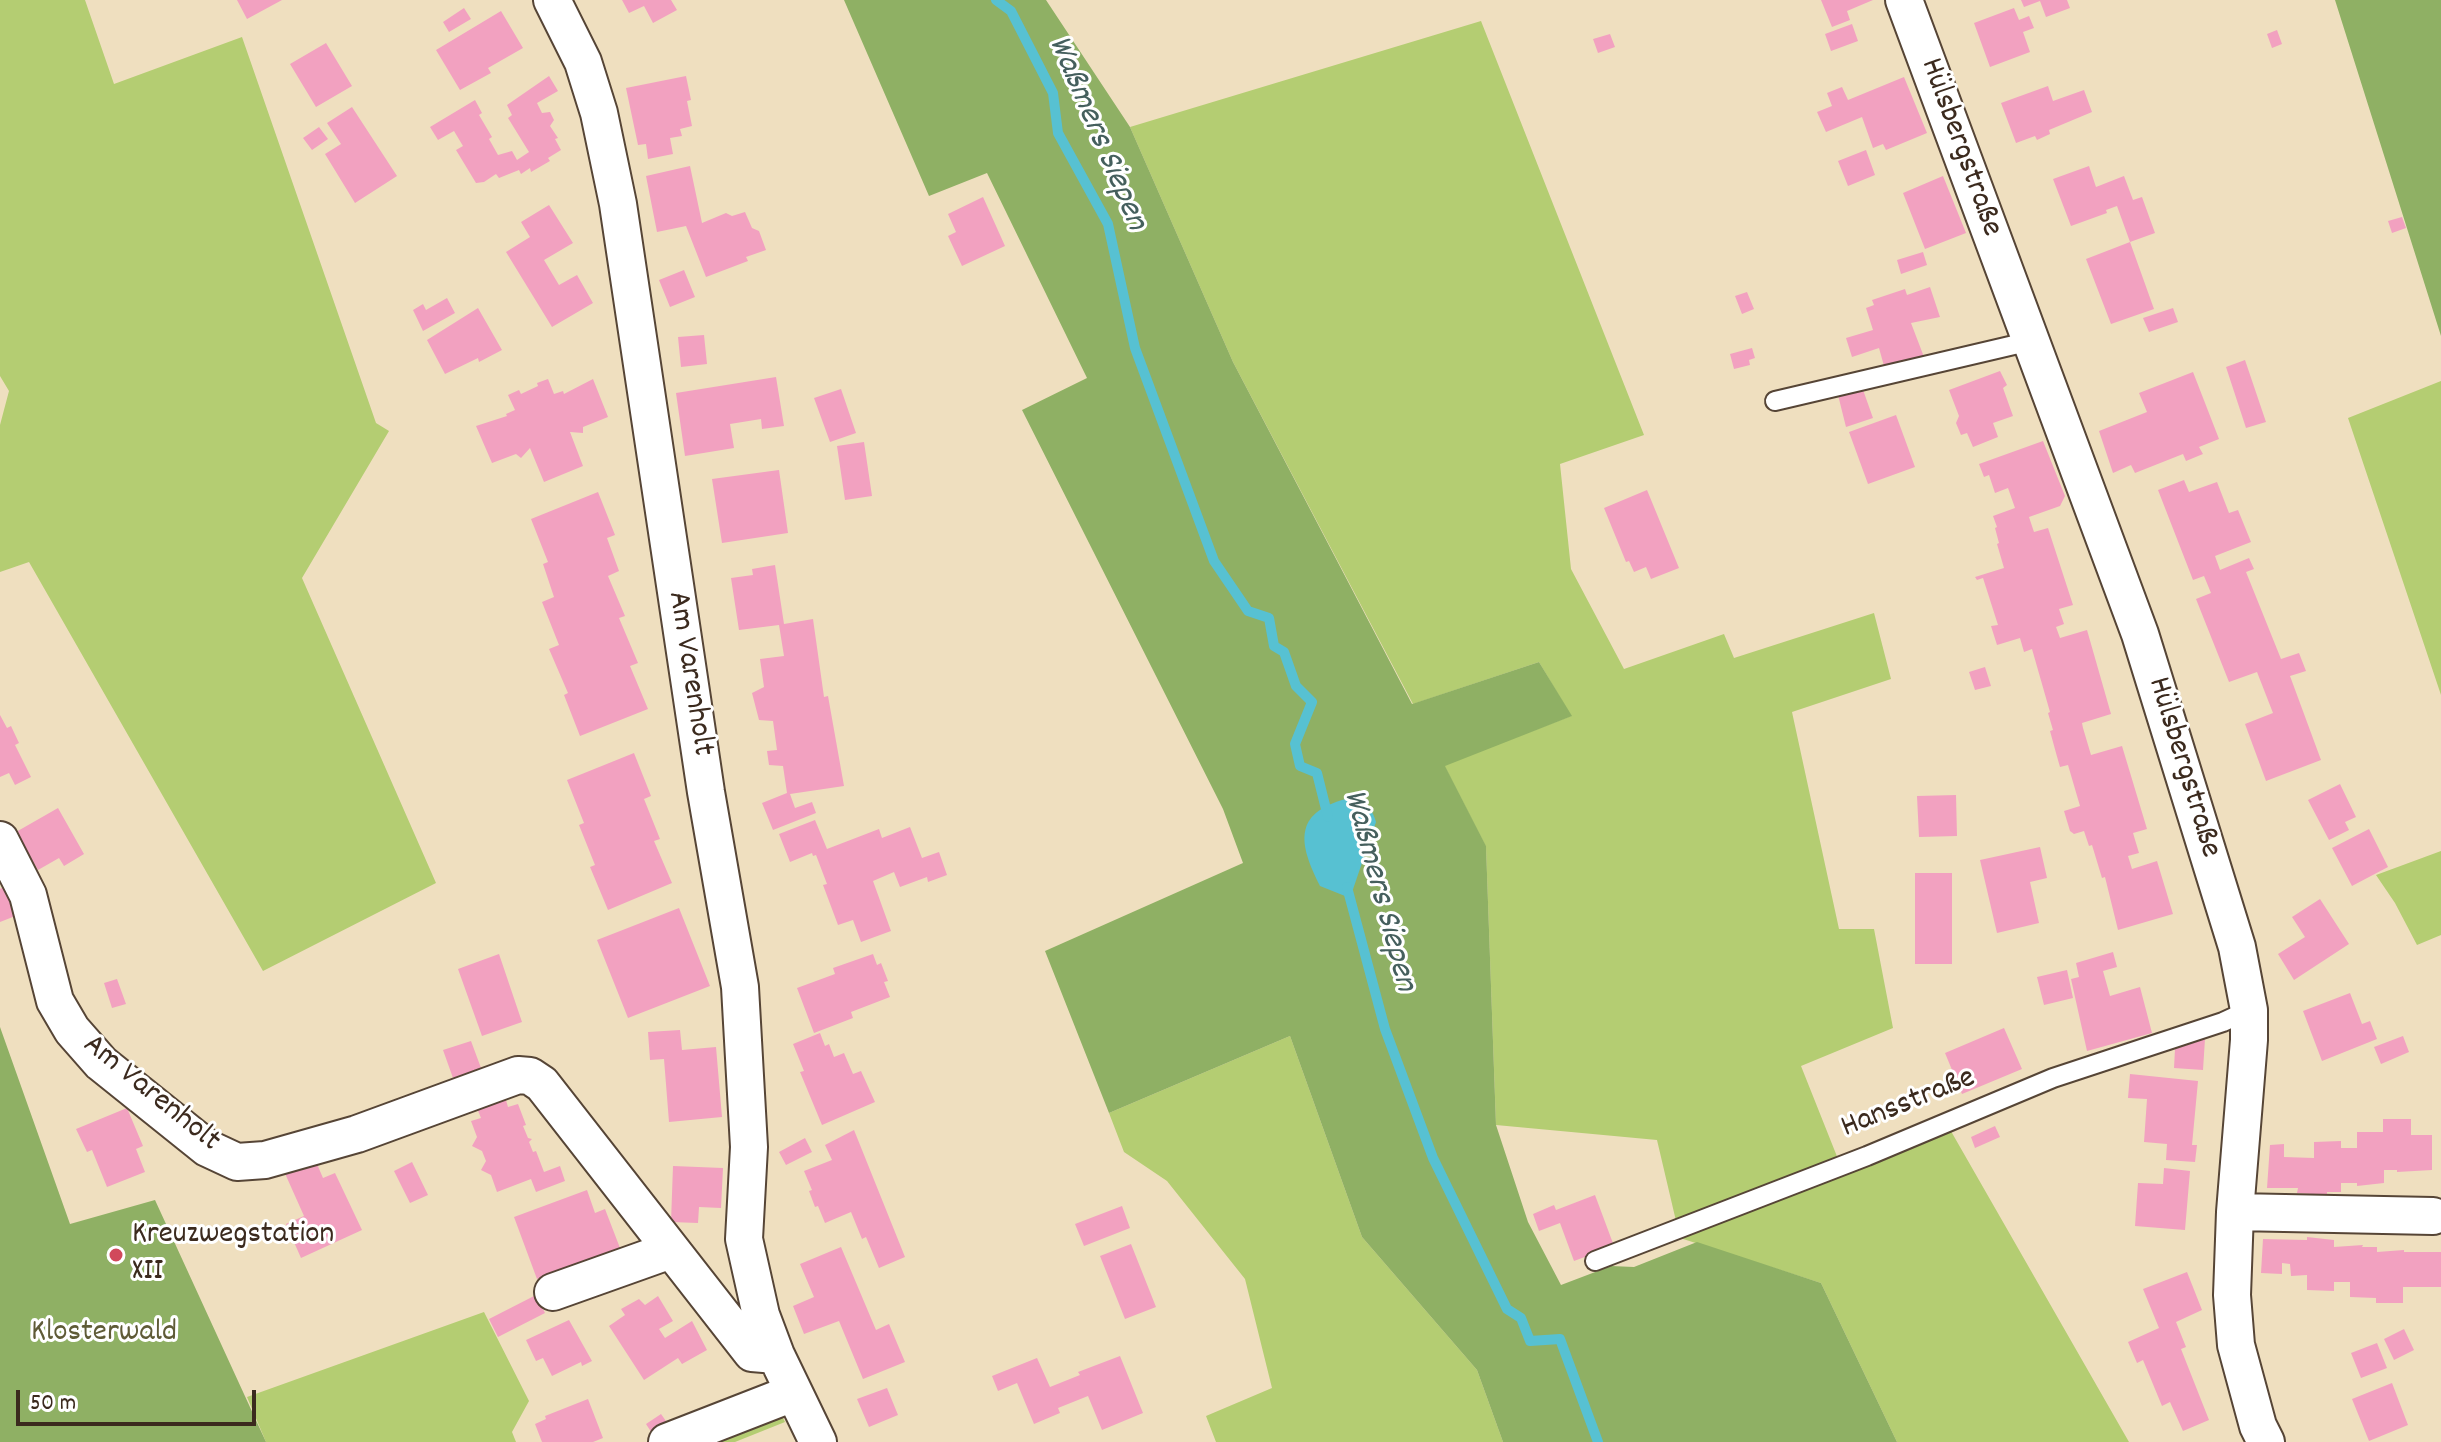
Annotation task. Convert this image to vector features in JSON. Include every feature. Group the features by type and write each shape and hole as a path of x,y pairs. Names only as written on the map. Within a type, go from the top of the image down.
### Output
{"street":[{"name":"Am Varenholt","path":"552,0 583,62 599,113 618,204 704,778 740,987 749,1147 744,1239 761,1315 793,1393 818,1442"},
{"name":"Hülsbergstraße","path":"1904,0 2140,634 2237,947 2249,1010 2232,1295 2236,1345 2258,1426 2266,1442"},
{"name":"Am Varenholt","path":"0,840 28,895 55,1001 72,1030 101,1063 207,1148 237,1162 265,1160 357,1134 518,1075 530,1076 542,1084 752,1353 776,1355"},
{"path":"2235,1212 2433,1216"},
{"path":"553,1292 671,1250"},
{"path":"667,1442 793,1393"}],"lane":[{"path":"1775,401 2031,341"},
{"name":"Hansstraße","path":"1595,1261 1867,1156 2053,1078 2223,1022 2249,1010"}],"green space":[{"path":"0,0 85,0 114,84 242,37 376,423 389,431 302,578 436,883 263,971 29,562 0,572 0,425 9,391 0,376"},
{"path":"844,0 1046,0 1130,127 1233,362 1412,704 1539,662 1572,716 1445,766 1486,846 1496,1125 1528,1222 1561,1285 1611,1266 1634,1267 1697,1242 1821,1283 1897,1442 1503,1442 1477,1370 1362,1237 1290,1036 1109,1113 1045,951 1243,863 1223,809 1022,410 1087,378 987,173 929,196"},
{"path":"2335,0 2441,0 2441,336"},
{"path":"1481,21 1644,435 1560,464 1571,569 1624,669 1724,634 1734,658 1874,613 1891,679 1792,712 1839,929 1874,929 1893,1028 1801,1066 1838,1159 1944,1119 2129,1442 1897,1442 1821,1283 1680,1238 1657,1140 1496,1125 1486,847 1444,765 1571,716 1539,662 1413,704 1233,362 1130,127"},
{"path":"2441,381 2441,695 2348,418"},
{"path":"2441,851 2441,935 2417,945 2376,875"},
{"name":"Klosterwald","path":"0,1027 70,1224 155,1200 266,1442 0,1442"},
{"path":"1290,1036 1362,1237 1477,1370 1503,1442 1216,1442 1206,1416 1272,1388 1245,1279 1167,1181 1124,1152 1109,1113"},
{"path":"484,1312 529,1401 512,1432 516,1442 266,1442 247,1397"},
{"path":"778,1408 785,1422 735,1442 694,1442"}],"water":[{"path":"1346,799 1366,804 1376,822 1350,898 1320,886 1305,844 1305,832 1316,813"}],"building":[{"path":"237,0 282,0 247,19"},
{"path":"622,0 671,0 677,10 653,23 644,6 629,13"},
{"path":"1821,0 1873,0 1847,11 1850,20 1832,27"},
{"path":"2021,0 2067,0 2070,8 2046,17 2040,1 2024,7"},
{"path":"464,8 471,19 449,32 443,22"},
{"path":"2014,8 2019,20 2029,16 2034,28 2023,32 2030,52 1990,67 1974,23"},
{"path":"501,11 523,48 488,68 491,73 460,90 436,50"},
{"path":"1852,24 1858,41 1831,51 1825,34"},
{"path":"2277,30 2282,44 2272,48 2267,34"},
{"path":"1610,34 1615,47 1598,53 1593,39"},
{"path":"326,43 352,86 316,107 290,64"},
{"path":"549,76 558,91 537,103 542,113 550,112 554,120 550,126 561,150 531,172 530,168 521,174 519,170 499,178 496,174 476,183 456,150 463,146 454,131 438,140 430,127 475,100 498,155 512,151 517,160 529,152 508,118 512,115 507,105"},
{"path":"686,76 692,126 680,129 682,136 670,138 673,154 648,159 646,144 638,145 626,88"},
{"path":"1904,77 1927,133 1886,150 1883,144 1873,148 1862,117 1826,132 1817,112 1832,106 1827,93 1842,87 1848,100"},
{"path":"2048,86 2053,101 2084,90 2092,112 2049,130 2050,134 2037,140 2035,136 2016,143 2001,103"},
{"path":"352,107 397,176 355,203 325,154 341,144 327,123"},
{"path":"319,127 328,139 312,150 303,138"},
{"path":"1866,150 1875,175 1848,186 1838,161"},
{"path":"690,166 702,223 726,213 732,216 745,212 752,228 759,231 766,250 746,257 748,261 706,277 686,226 657,232 646,176"},
{"path":"2089,166 2096,187 2124,176 2133,200 2142,197 2155,233 2130,242 2117,206 2106,210 2107,213 2071,226 2053,179"},
{"path":"1943,176 1966,233 1925,249 1903,193"},
{"path":"983,197 1005,246 962,266 948,236 956,232 948,214"},
{"path":"549,205 573,243 544,260 559,285 577,275 593,303 552,327 506,252 530,237 521,222"},
{"path":"2402,217 2406,228 2392,233 2388,221"},
{"path":"2130,242 2154,309 2111,324 2086,259"},
{"path":"1923,252 1927,265 1901,274 1897,260"},
{"path":"684,270 695,297 670,307 659,280"},
{"path":"1930,287 1940,317 1911,323 1924,357 1884,366 1879,348 1852,357 1846,338 1873,330 1866,308 1874,305 1872,300 1905,289 1907,295"},
{"path":"1747,292 1754,309 1742,314 1735,296"},
{"path":"447,298 455,313 423,331 413,310 423,304 426,310"},
{"path":"478,308 502,350 445,374 427,340"},
{"path":"2173,308 2178,322 2149,332 2143,318"},
{"path":"704,335 707,364 681,367 678,337"},
{"path":"1752,348 1755,358 1749,360 1750,365 1734,369 1730,354"},
{"path":"2245,360 2266,422 2246,428 2226,367"},
{"path":"2000,371 2007,385 2003,388 2013,416 1993,423 1998,437 1973,447 1967,433 1961,435 1956,423 1959,416 1949,390"},
{"path":"2193,372 2219,439 2199,447 2203,454 2186,461 2183,454 2135,473 2131,465 2113,473 2099,431 2147,412 2139,393"},
{"path":"776,377 784,426 762,429 761,419 730,424 734,448 685,456 676,393"},
{"path":"548,379 554,394 563,391 564,394 593,379 608,417 583,427 583,433 570,432 583,466 544,482 530,448 521,458 516,454 492,463 476,426 507,416 515,410 508,395 519,390 521,394"},
{"path":"1862,387 1873,418 1846,427 1838,395"},
{"path":"841,389 856,433 830,442 814,398"},
{"path":"1896,415 1915,467 1868,484 1849,432"},
{"path":"2043,441 2065,496 2060,506 2029,517 2034,532 2048,528 2073,605 2059,609 2064,624 2056,627 2060,638 2087,630 2111,714 2082,723 2083,728 2091,755 2122,746 2147,829 2133,833 2139,853 2128,856 2132,869 2157,861 2173,914 2118,930 2105,877 2102,878 2092,845 2089,846 2084,831 2074,834 2070,831 2064,811 2080,806 2068,765 2060,767 2050,731 2053,730 2050,712 2032,649 2024,652 2020,638 1997,645 1991,626 1998,625 1983,578 1977,580 1975,577 2004,568 1993,516 2015,508 2008,488 1995,493 1989,475 1984,477 1979,464"},
{"path":"864,442 872,496 845,500 837,446"},
{"path":"779,470 788,533 722,543 712,479"},
{"path":"2184,480 2189,492 2217,482 2229,513 2238,510 2251,542 2215,556 2220,570 2249,558 2254,569 2246,572 2281,659 2299,653 2306,671 2290,676 2321,760 2266,781 2245,724 2273,713 2257,672 2229,682 2196,599 2211,593 2204,576 2193,580 2158,490"},
{"path":"1647,490 1679,568 1651,579 1646,567 1634,572 1629,561 1626,562 1604,508"},
{"path":"598,492 615,535 607,538 619,571 608,576 625,616 619,618 638,663 630,666 648,709 580,736 564,695 568,693 549,649 559,645 542,602 554,597 543,564 548,562 531,519"},
{"path":"775,565 784,624 813,619 824,697 828,696 844,786 790,794 795,808 812,802 816,813 773,830 762,803 787,793 783,766 769,765 767,751 777,750 773,721 759,720 752,693 764,687 760,659 784,656 779,625 739,630 731,578 753,575 752,569"},
{"path":"1985,667 1991,686 1975,690 1969,672"},
{"path":"0,715 7,728 11,726 19,743 15,745 31,777 15,785 9,773 0,777"},
{"path":"634,753 651,796 644,799 660,839 654,841 672,883 608,910 590,867 595,865 579,825 584,823 567,780"},
{"path":"2340,784 2356,817 2345,822 2349,830 2329,840 2308,800"},
{"path":"1956,795 1957,836 1919,837 1917,796"},
{"path":"58,808 84,854 64,866 59,858 38,870 16,832"},
{"path":"815,820 827,849 879,829 882,838 910,827 922,858 939,852 947,875 928,882 927,877 900,887 894,872 873,881 891,931 861,942 853,920 838,925 816,855 812,853 790,862 779,834"},
{"path":"2369,829 2388,867 2352,886 2332,848"},
{"path":"2040,847 2047,878 2030,882 2039,923 1997,933 1980,860"},
{"path":"1915,873 1952,873 1952,964 1915,964"},
{"path":"9,884 23,913 0,922 0,889"},
{"path":"2320,899 2349,944 2294,980 2278,954 2305,937 2292,917"},
{"path":"679,908 710,986 628,1018 597,940"},
{"path":"2113,952 2117,967 2103,971 2110,996 2140,987 2152,1033 2087,1051 2071,979 2079,977 2076,963"},
{"path":"499,954 522,1022 482,1036 458,969"},
{"path":"873,954 877,965 881,963 890,997 851,1012 853,1018 814,1033 797,988 835,974 833,968"},
{"path":"2067,970 2073,998 2044,1005 2037,977"},
{"path":"117,979 126,1004 112,1008 104,983"},
{"path":"2350,993 2362,1024 2370,1021 2377,1039 2322,1061 2303,1011"},
{"path":"2004,1028 2022,1069 1962,1094 1945,1053"},
{"path":"680,1030 682,1050 716,1047 722,1117 669,1122 664,1059 650,1060 648,1032"},
{"path":"820,1033 834,1057 844,1053 853,1074 861,1071 875,1102 822,1125 800,1072 804,1071 793,1044"},
{"path":"2403,1036 2409,1052 2381,1064 2374,1047"},
{"path":"2205,1039 2203,1070 2174,1068 2175,1049"},
{"path":"471,1041 481,1068 453,1078 443,1050"},
{"path":"2130,1074 2198,1081 2192,1145 2197,1145 2195,1162 2166,1160 2167,1144 2144,1142 2147,1099 2128,1098"},
{"path":"503,1090 508,1107 518,1104 526,1125 523,1126 528,1138 532,1139 529,1142 544,1172 560,1166 565,1181 536,1192 531,1179 497,1192 491,1175 481,1170 486,1161 482,1151 472,1146 477,1137 471,1121 481,1118 474,1101"},
{"path":"127,1108 143,1146 136,1149 145,1172 107,1187 92,1150 87,1152 76,1129"},
{"path":"2383,1119 2411,1119 2411,1135 2432,1135 2432,1170 2384,1170 2384,1183 2357,1186 2357,1183 2341,1183 2341,1192 2327,1192 2327,1195 2297,1193 2298,1188 2267,1188 2270,1145 2284,1144 2284,1157 2314,1158 2314,1142 2341,1141 2341,1148 2357,1148 2357,1132 2383,1132"},
{"path":"1995,1126 2000,1137 1975,1148 1971,1137"},
{"path":"854,1130 905,1257 879,1268 851,1212 825,1223 818,1206 815,1207 804,1171 832,1160 825,1145"},
{"path":"805,1138 812,1152 786,1165 779,1152"},
{"path":"314,1157 323,1178 335,1173 362,1230 301,1258 286,1224 304,1216 283,1169"},
{"path":"412,1162 428,1195 410,1203 394,1171"},
{"path":"673,1166 723,1168 721,1208 699,1207 698,1223 671,1222"},
{"path":"2164,1168 2190,1171 2185,1230 2135,1226 2138,1183 2163,1184"},
{"path":"587,1190 595,1213 605,1209 620,1248 537,1279 514,1217"},
{"path":"1595,1195 1614,1246 1574,1261 1560,1223 1539,1231 1533,1214 1554,1205 1556,1210"},
{"path":"1122,1206 1130,1228 1084,1246 1075,1224"},
{"path":"2307,1237 2334,1240 2334,1247 2377,1247 2377,1252 2441,1252 2441,1287 2403,1287 2403,1303 2376,1303 2376,1298 2350,1297 2350,1282 2334,1282 2334,1291 2307,1290 2307,1275 2291,1276 2290,1264 2282,1263 2282,1274 2261,1273 2263,1239 2307,1240"},
{"path":"1131,1244 1156,1307 1125,1319 1100,1256"},
{"path":"841,1247 876,1330 889,1324 905,1362 863,1379 839,1321 804,1334 793,1306 814,1297 800,1264"},
{"path":"2187,1272 2202,1310 2176,1322 2186,1347 2181,1349 2209,1420 2183,1431 2170,1402 2162,1406 2143,1360 2137,1363 2128,1342 2159,1328 2143,1289"},
{"path":"536,1295 545,1313 498,1337 489,1319"},
{"path":"658,1296 673,1321 659,1329 665,1338 692,1321 707,1350 682,1364 678,1358 644,1380 609,1326 625,1315 621,1309 639,1299 645,1305"},
{"path":"569,1320 592,1361 582,1366 581,1362 552,1376 543,1358 536,1361 526,1340"},
{"path":"2404,1329 2414,1350 2394,1360 2384,1339"},
{"path":"2377,1343 2387,1368 2361,1378 2351,1353"},
{"path":"1120,1356 1143,1413 1102,1430 1088,1396 1058,1408 1060,1413 1034,1424 1017,1383 998,1391 992,1376 1037,1358 1050,1387"},
{"path":"2392,1383 2408,1425 2369,1441 2352,1399"},
{"path":"887,1388 898,1415 869,1427 857,1399"},
{"path":"588,1399 603,1438 593,1442 542,1442 535,1424 546,1419 545,1416"},
{"path":"661,1414 673,1431 657,1441 646,1424"}],"waterway":[{"name":"Waßmers Siepen","path":"996,0 1011,11 1053,93 1058,133 1108,224 1135,348 1214,561 1248,611 1269,618 1274,646 1284,652 1296,686 1312,702 1295,744 1300,766 1317,773 1328,817"},
{"name":"Waßmers Siepen","path":"1347,887 1385,1029 1433,1158 1507,1309 1521,1318 1530,1341 1560,1339 1598,1442"}],"place":[{"name":"Kreuzwegstation XII","path":"116,1255"}]}
